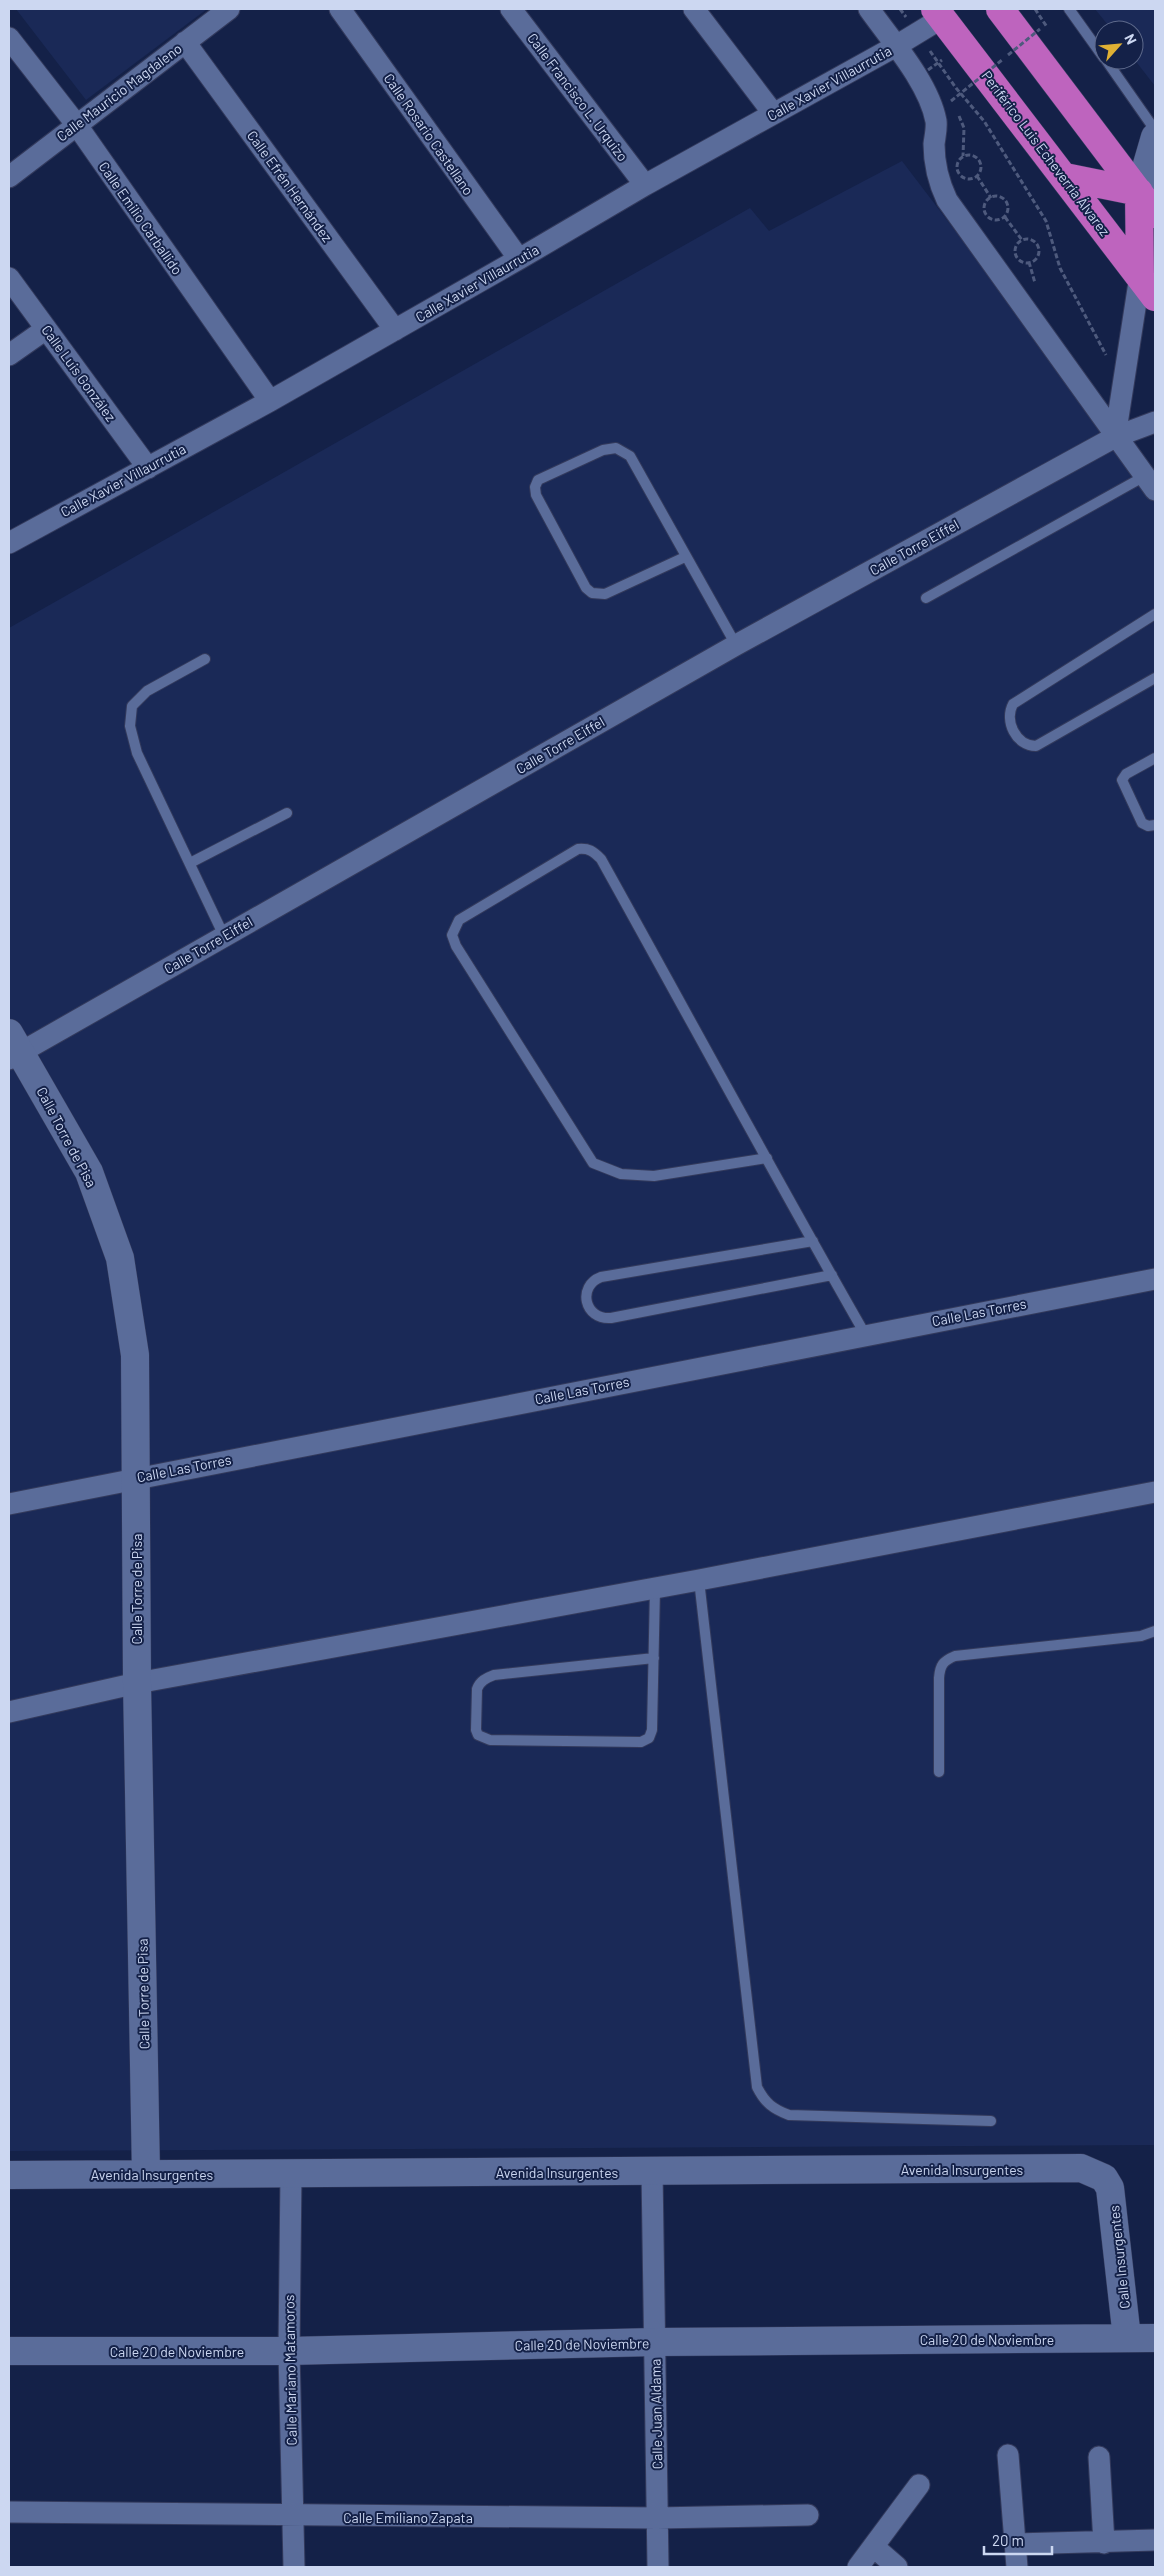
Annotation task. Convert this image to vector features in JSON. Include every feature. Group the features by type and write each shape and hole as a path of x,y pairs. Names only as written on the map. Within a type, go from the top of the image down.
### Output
{"highway":[{"path":"1000,9 1147,186 1155,214"},
{"name":"Periférico Luis Echeverría Álvarez","path":"939,13 1148,287"},
{"path":"1065,177 1147,186"},
{"path":"1147,186 1148,287"}],"street":[{"name":"Calle Mauricio Magdaleno","path":"9,177 229,9"},
{"name":"Calle Rosario Castellano","path":"340,9 519,260"},
{"name":"Calle Francisco L. Urquizo","path":"511,9 644,185"},
{"path":"694,9 773,113"},
{"path":"869,9 896,46 926,93 933,108 936,123 934,161 938,182 946,200 1150,483"},
{"name":"Calle Xavier Villaurrutia","path":"9,543 270,401 519,260 644,185 896,46 917,33 939,13"},
{"name":"Calle Emilio Carballido","path":"9,38 76,124 270,401"},
{"name":"Calle Efrén Hernández","path":"185,42 395,330"},
{"path":"1147,186 1155,137"},
{"name":"Calle Luis González","path":"9,278 148,468"},
{"path":"1115,437 1123,386 1148,287"},
{"path":"9,355 46,329"},
{"name":"Calle Torre Eiffel","path":"12,1048 224,936 736,645 1115,437 1155,422"},
{"name":"Calle Torre de Pisa","path":"12,1048 89,1172 120,1258 135,1355 136,1683 146,2174"},
{"name":"Calle Las Torres","path":"9,1504 865,1334 1155,1279"},
{"path":"9,1712 136,1683 698,1580 1155,1492"},
{"name":"Avenida Insurgentes","path":"9,2175 1081,2168 1104,2178"},
{"name":"Calle Juan Aldama","path":"652,2172 658,2567"},
{"name":"Calle Mariano Matamoros","path":"291,2173 289,2351 294,2567"},
{"name":"Calle Insurgentes","path":"1104,2178 1110,2188 1113,2202 1127,2338"},
{"name":"Calle 20 de Noviembre","path":"9,2351 289,2351 655,2342 1155,2338"},
{"path":"1008,2455 1017,2567"},
{"path":"1099,2457 1104,2543"},
{"path":"858,2567 919,2486"},
{"name":"Calle Emiliano Zapata","path":"9,2512 657,2518 808,2515"},
{"path":"1015,2544 1104,2543 1155,2540"},
{"path":"874,2547 897,2567"}],"lane":[{"path":"1069,9 1094,44"},
{"path":"1113,70 1155,130"},
{"path":"685,556 605,594 592,593 586,588 536,495 535,487 538,480 604,450 616,448 630,456 736,645"},
{"path":"926,598 1150,483"},
{"path":"1155,614 1013,704 1009,712 1010,723 1019,739 1028,746 1036,746 1155,678"},
{"path":"205,659 147,691 132,706 130,726 137,753 224,936"},
{"path":"1155,758 1126,774 1122,780 1142,823 1148,826 1155,825"},
{"path":"190,863 287,813"},
{"path":"767,1158 654,1176 621,1174 593,1163 456,946 452,935 459,920 578,849 587,848 594,851 601,859 865,1334"},
{"path":"813,1241 601,1277 589,1285 586,1296 592,1314 599,1318 612,1318 832,1276"},
{"path":"698,1580 758,2087 764,2101 774,2109 790,2115 991,2121"},
{"path":"654,1658 494,1675 486,1678 479,1683 477,1689 476,1730 478,1735 490,1740 641,1742 649,1738 652,1730 654,1658 655,1588"},
{"path":"938,1772 939,1678 940,1666 946,1660 955,1656 1141,1636 1155,1631"}],"path":[{"path":"900,9 956,88 984,121 1046,221 1060,268 1123,386"},
{"path":"1008,55 1040,29"},
{"path":"928,70 942,60"},
{"path":"954,107 951,100 1002,60"},
{"path":"958,114 964,128 963,156 957,164 960,175 966,179 977,176 981,169 979,161 970,155 963,156"},
{"path":"977,176 990,198"},
{"path":"1001,197 1007,202 1008,210 1004,217 994,220 987,216 985,205 990,198 1001,197"},
{"path":"1004,217 1022,240"},
{"path":"1032,239 1038,245 1038,256 1033,262 1025,263 1016,255 1016,247 1022,240 1032,239"}],"shaded area":[{"path":"16,9 207,9 86,100"},
{"path":"1095,9 1155,9 1155,86 1143,70 1144,20 1104,20"},
{"path":"902,161 1155,493 1155,2145 9,2151 9,628 750,208 769,231"}]}
